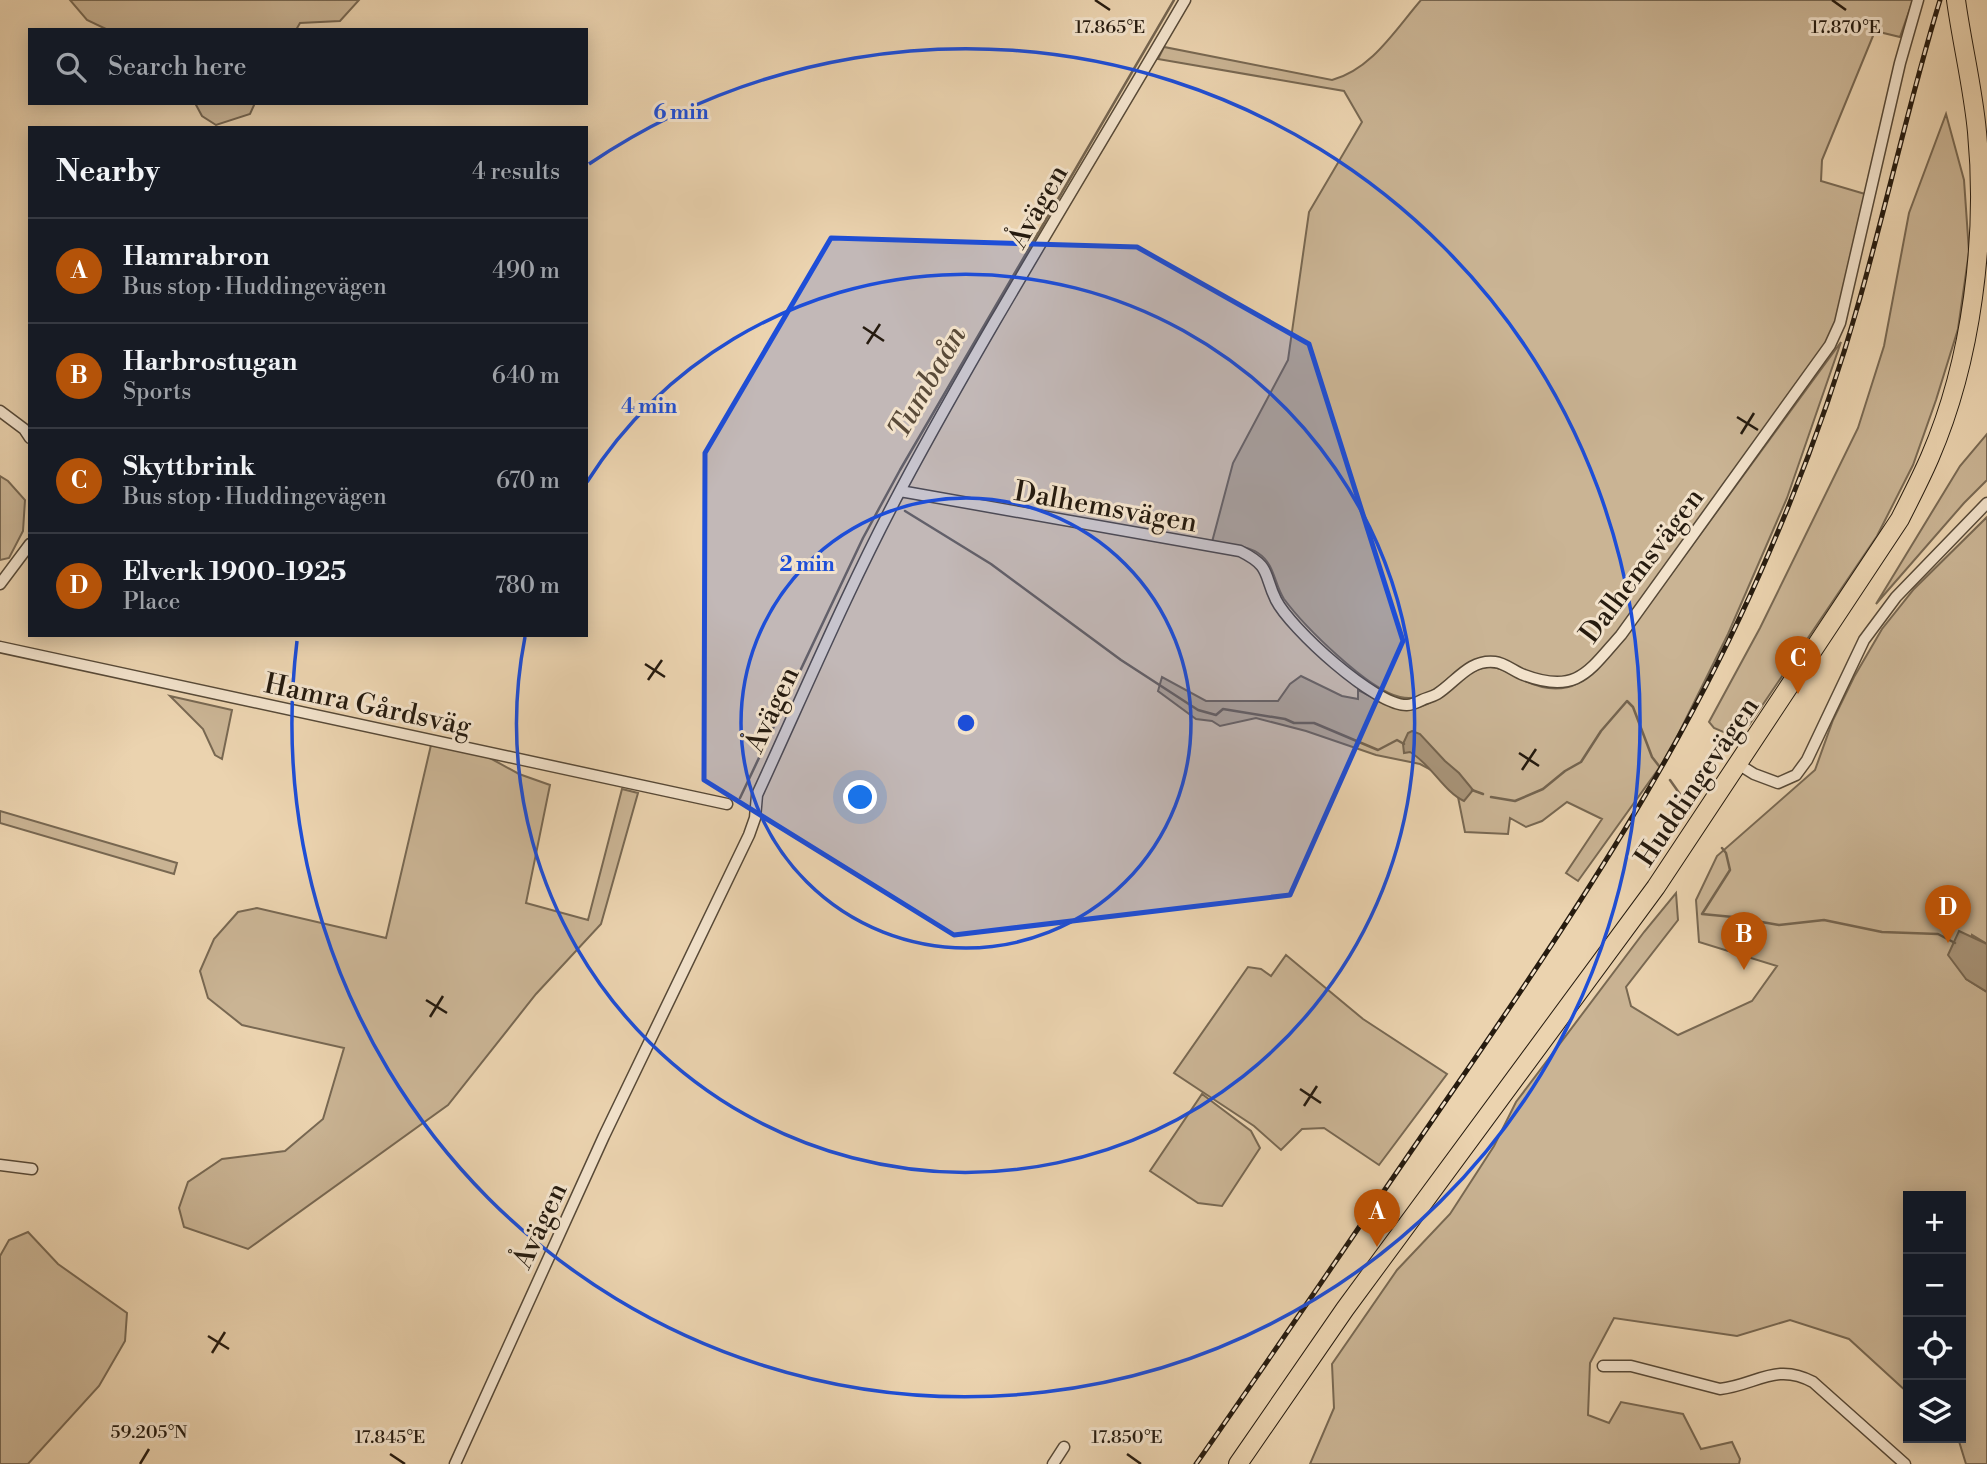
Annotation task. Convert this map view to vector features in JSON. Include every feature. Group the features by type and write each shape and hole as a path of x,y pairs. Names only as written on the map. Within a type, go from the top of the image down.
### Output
{"main road":[{"name":"Huddingevägen","path":"1238,1464 1345,1309 1656,887 1900,519 1931,455 1954,386 1972,304 1979,223 1977,130 1957,9"}],"street":[{"name":"Åvägen","path":"455,1464 604,1136 749,835 755,818 757,795 864,562 900,491 988,336 1185,0"},
{"name":"Dalhemsvägen","path":"900,491 910,495 1240,551 1256,559 1264,569 1276,601 1311,642 1356,681 1389,701 1408,706 1437,694 1476,664 1497,662 1549,683 1569,683 1591,668 1621,635 1830,345 1840,323 1900,63 1918,0"},
{"path":"1,412 28,435"},
{"path":"1738,764 1754,774 1778,783 1796,775 1807,760 1864,640 1896,597 1987,503"},
{"path":"0,584 28,547"},
{"name":"Hamra Gårdsväg","path":"0,647 727,804"},
{"path":"0,1165 32,1169"},
{"path":"1604,1366 1631,1366 1720,1390 1770,1374 1787,1373 1803,1377 1813,1382 1905,1464"},
{"path":"1053,1464 1064,1447"}],"highlighted area":[{"path":"831,238 1137,247 1309,344 1403,641 1290,895 954,935 704,780 705,453"}],"shaded area":[{"path":"70,0 359,0 340,21 300,23 297,28 104,28 87,20"},
{"path":"1421,0 1913,0 1900,37 1875,31 1822,160 1821,181 1865,194 1837,321 1827,343 1620,631 1589,665 1567,677 1555,678 1540,676 1494,657 1480,658 1468,663 1437,688 1414,698 1387,692 1371,683 1338,656 1284,599 1271,568 1258,553 1242,547 1212,542 1233,463 1288,360 1309,212 1362,122 1344,91 1158,59 1164,47 1332,80 1346,75 1371,58"},
{"path":"196,105 254,105 250,114 216,125 202,116"},
{"path":"1946,114 1964,180 1969,252 1958,329 1936,400 1913,465 1877,536 1749,725 1728,734 1714,728 1709,722 1760,628 1858,428 1884,346 1909,213"},
{"path":"1841,342 1787,498 1728,634 1667,757 1578,881 1566,873 1602,819 1567,802 1542,821 1526,827 1510,818 1508,834 1465,832 1457,792 1437,773 1420,764 1376,755 1306,731 1256,718 1220,726 1212,721 1196,719 1158,691 1162,677 1206,701 1278,701 1290,684 1301,676 1342,696 1358,699 1358,690 1401,708 1412,708 1433,701 1469,674 1484,668 1502,669 1541,687 1556,689 1570,687 1582,681 1604,662 1625,637"},
{"path":"1987,434 1987,480 1876,604 1960,466"},
{"path":"0,476 25,500 23,531 9,558 0,560"},
{"path":"1987,517 1987,944 1972,935 1966,979 1987,992 1987,1464 1966,1464 1960,1443 1966,1443 1966,1191 1903,1191 1903,1388 1849,1339 1790,1320 1737,1336 1614,1318 1590,1363 1588,1415 1609,1423 1621,1402 1683,1414 1701,1449 1732,1442 1740,1459 1739,1464 1310,1464 1334,1408 1332,1364 1397,1270 1450,1214 1494,1146 1516,1102 1676,893 1678,920 1626,987 1631,1006 1678,1035 1752,1001 1777,966 1699,942 1696,900 1717,856 1815,770 1833,720 1854,677 1882,629 1914,589"},
{"path":"170,696 232,710 222,759 215,755 203,729"},
{"path":"1412,731 1420,734 1473,790 1464,801 1450,791 1418,757 1410,752 1404,753 1403,744 1408,733"},
{"path":"431,745 488,757 519,774 550,785 526,903 588,920 622,789 638,793 601,924 536,994 448,1105 248,1249 184,1227 179,1208 188,1182 222,1159 285,1151 323,1119 344,1048 242,1025 208,998 200,971 214,939 238,912 257,908 386,938"},
{"path":"0,811 177,863 174,874 0,823"},
{"path":"1959,931 1987,944 1987,992 1966,979 1948,955"},
{"path":"1286,955 1363,1019 1447,1074 1379,1165 1324,1128 1302,1129 1281,1150 1254,1126 1174,1073 1248,967 1261,969 1271,976"},
{"path":"1202,1094 1251,1131 1260,1148 1222,1206 1198,1203 1150,1171"},
{"path":"28,1232 58,1264 127,1313 125,1341 99,1386 28,1464 0,1464 0,1256 9,1240"}],"waterway":[{"name":"Tumbaån","path":"740,798 863,538 1174,0"},
{"path":"905,511 991,564 1121,660 1198,710 1216,715 1223,709 1285,719 1294,723 1314,723 1378,750 1397,740 1404,744"},
{"path":"1491,797 1515,801 1543,789 1581,762 1601,731 1627,701 1633,707 1652,757 1659,766"},
{"path":"1670,780 1682,797"},
{"path":"1472,790 1483,794"},
{"path":"1722,848 1730,870 1702,914 1779,925 1824,920 1882,932 1938,934 1955,943"}],"railway":[{"path":"1196,1464 1547,952 1625,829 1697,703 1761,571 1789,504 1839,368 1940,0"}],"place":[{"name":"Skyttbrink","path":"1798,694"},
{"name":"Elverk 1900-1925","path":"1948,943"},
{"name":"Harbrostugan","path":"1744,970"},
{"name":"Hamrabron","path":"1377,1247"}]}
